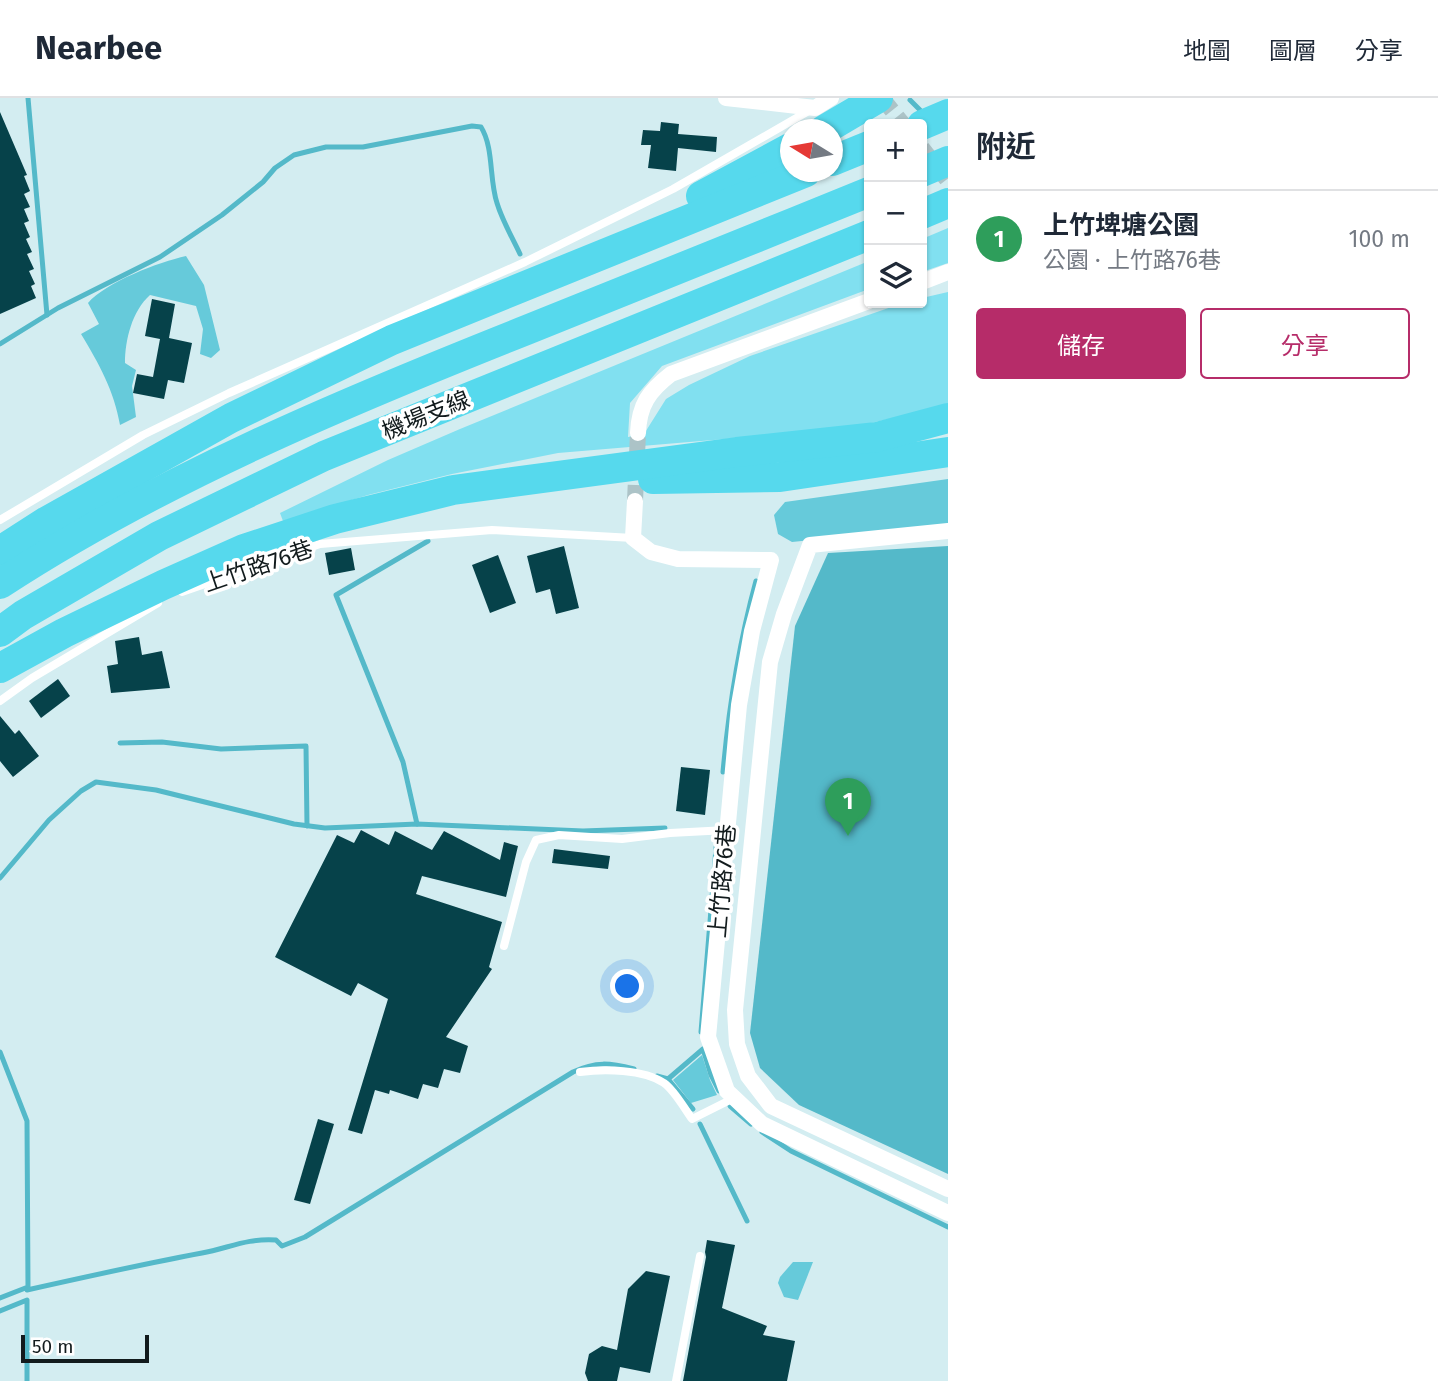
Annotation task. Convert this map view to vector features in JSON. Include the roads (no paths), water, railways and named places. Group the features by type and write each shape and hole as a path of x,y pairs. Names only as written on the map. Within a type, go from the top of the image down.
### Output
{"highway":[{"path":"819,119 878,98"},
{"path":"843,157 864,148"},
{"path":"552,275 780,153"},
{"path":"927,170 948,161"},
{"path":"0,551 47,521 230,418 392,340 781,182"},
{"name":"機場支線","path":"0,584 106,521 268,439 412,375 864,194"},
{"path":"927,212 948,203"},
{"name":"機場支線","path":"0,632 23,615 159,536 324,456 864,237"},
{"path":"0,668 64,633 244,549 335,519 453,490 737,452 877,437 948,418"},
{"path":"523,482 780,477 948,452"}],"street":[{"path":"726,98 819,119 831,98"},
{"path":"927,280 948,272"},
{"path":"638,433 640,410 644,400 651,390 671,374 864,303"},
{"path":"634,538 635,501"},
{"path":"948,531 810,545 769,662 735,1010 737,1044 748,1076 771,1106 948,1189"},
{"name":"上竹路76巷","path":"634,538 651,552 678,559 771,560 752,631 739,705 708,1037 727,1091 762,1125 948,1213"}],"lane":[{"path":"0,520 143,435 229,393 525,262 780,138"},
{"name":"上竹路76巷","path":"0,701 32,678 169,596 320,544 492,530 634,538"},
{"path":"503,946 526,862 536,840 559,835 622,839 727,830"},
{"path":"580,1072 603,1069 638,1074 664,1083 692,1119 734,1098"},
{"path":"676,1381 701,1256"}],"waterway":[{"path":"28,98 47,315"},
{"path":"910,100 920,110"},
{"path":"0,344 58,308 160,257 222,215 263,182 275,168 294,155 326,147 363,147 472,126 481,127 488,144 497,203 520,254"},
{"path":"417,824 403,762 336,595 428,541"},
{"path":"723,772 735,676 756,581"},
{"path":"120,743 162,742 221,749 306,746 307,826"},
{"path":"0,878 49,820 81,791 96,782 156,790 294,824 325,828 417,824 583,831 665,828"},
{"path":"701,1032 717,836"},
{"path":"668,1079 703,1049 719,1091"},
{"path":"0,1052 27,1121 28,1287 0,1298"},
{"path":"27,1290 247,1242 276,1240 282,1246 305,1237 573,1072 603,1064 634,1069"},
{"path":"657,1076 668,1079 693,1109"},
{"path":"730,1106 751,1124"},
{"path":"700,1124 747,1221"},
{"path":"762,1132 791,1151 948,1227"},
{"path":"0,1311 27,1300 27,1381"}],"tunnel":[{"path":"882,98 899,119"},
{"path":"927,154 948,181"},
{"path":"635,501 638,433"}],"place":[{"name":"上竹埤塘公園","path":"848,836"}]}
